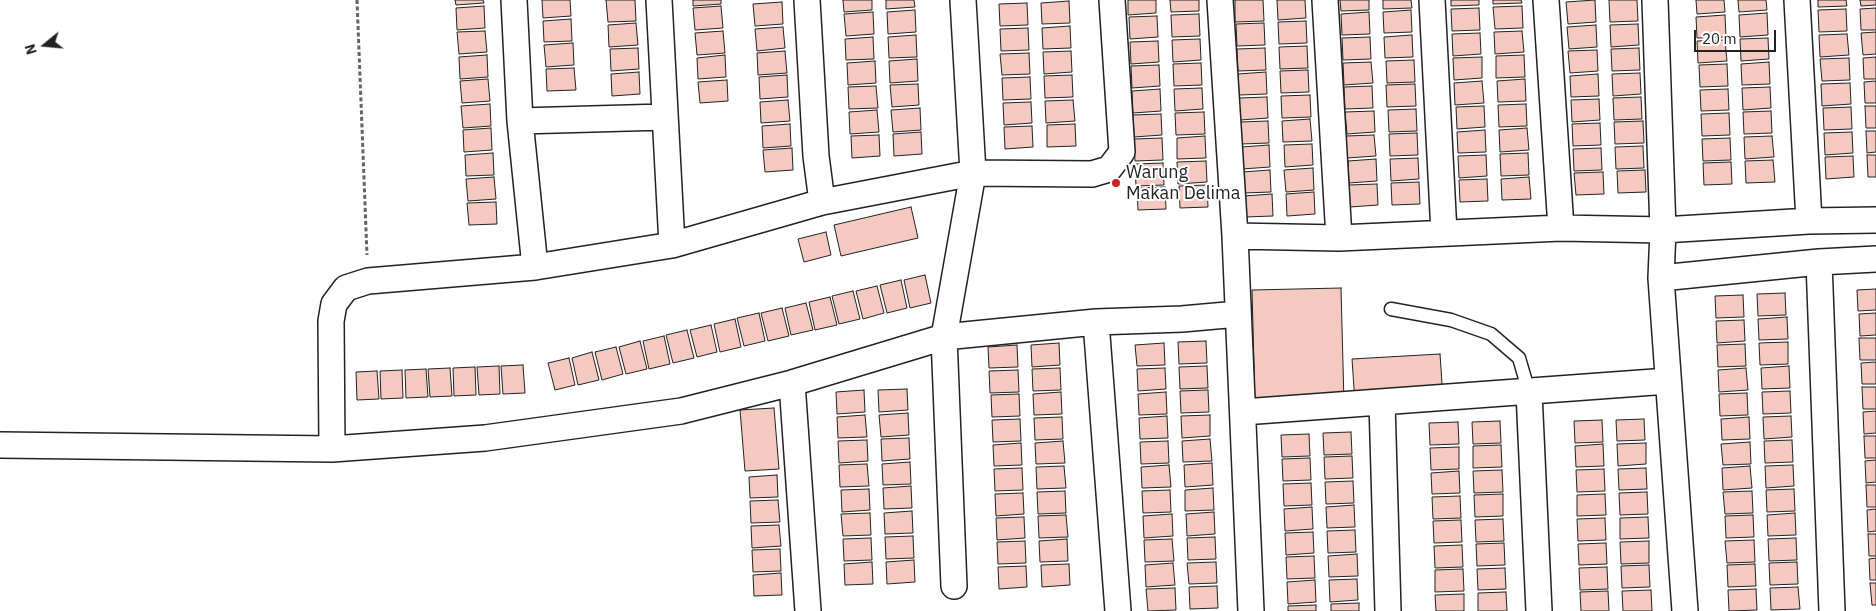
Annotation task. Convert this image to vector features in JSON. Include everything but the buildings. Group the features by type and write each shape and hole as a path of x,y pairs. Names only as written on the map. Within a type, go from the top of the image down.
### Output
{"street":[{"path":"514,0 520,121 535,267"},
{"path":"659,0 672,245"},
{"path":"807,0 816,156 822,202"},
{"path":"954,586 944,337 974,173 963,0"},
{"path":"332,449 331,321 334,304 346,288 368,281 535,267 672,245 822,202 974,173 1092,174 1109,169 1122,152 1112,0"},
{"path":"1220,0 1235,236 1251,611"},
{"path":"1325,0 1339,238"},
{"path":"1432,0 1444,233"},
{"path":"1546,0 1560,228"},
{"path":"1655,0 1663,230 1662,278 1685,611"},
{"path":"1797,0 1809,221"},
{"path":"520,121 664,117"},
{"path":"1235,236 1339,238 1560,228 1663,230 1809,221 1876,220"},
{"path":"1662,278 1819,262 1876,259"},
{"path":"1819,262 1832,611"},
{"path":"0,445 332,449 485,438 681,411 792,383 944,337 1096,322 1182,319 1238,314"},
{"path":"1096,322 1118,611"},
{"path":"1243,412 1668,381"},
{"path":"792,383 808,611"},
{"path":"1528,392 1539,611"},
{"path":"1382,402 1388,611"}],"lane":[{"path":"1391,309 1451,320 1491,334 1519,358 1528,392"}],"path":[{"path":"357,0 368,281"}],"place":[{"name":"Warung Makan Delima","path":"1116,183"}]}
